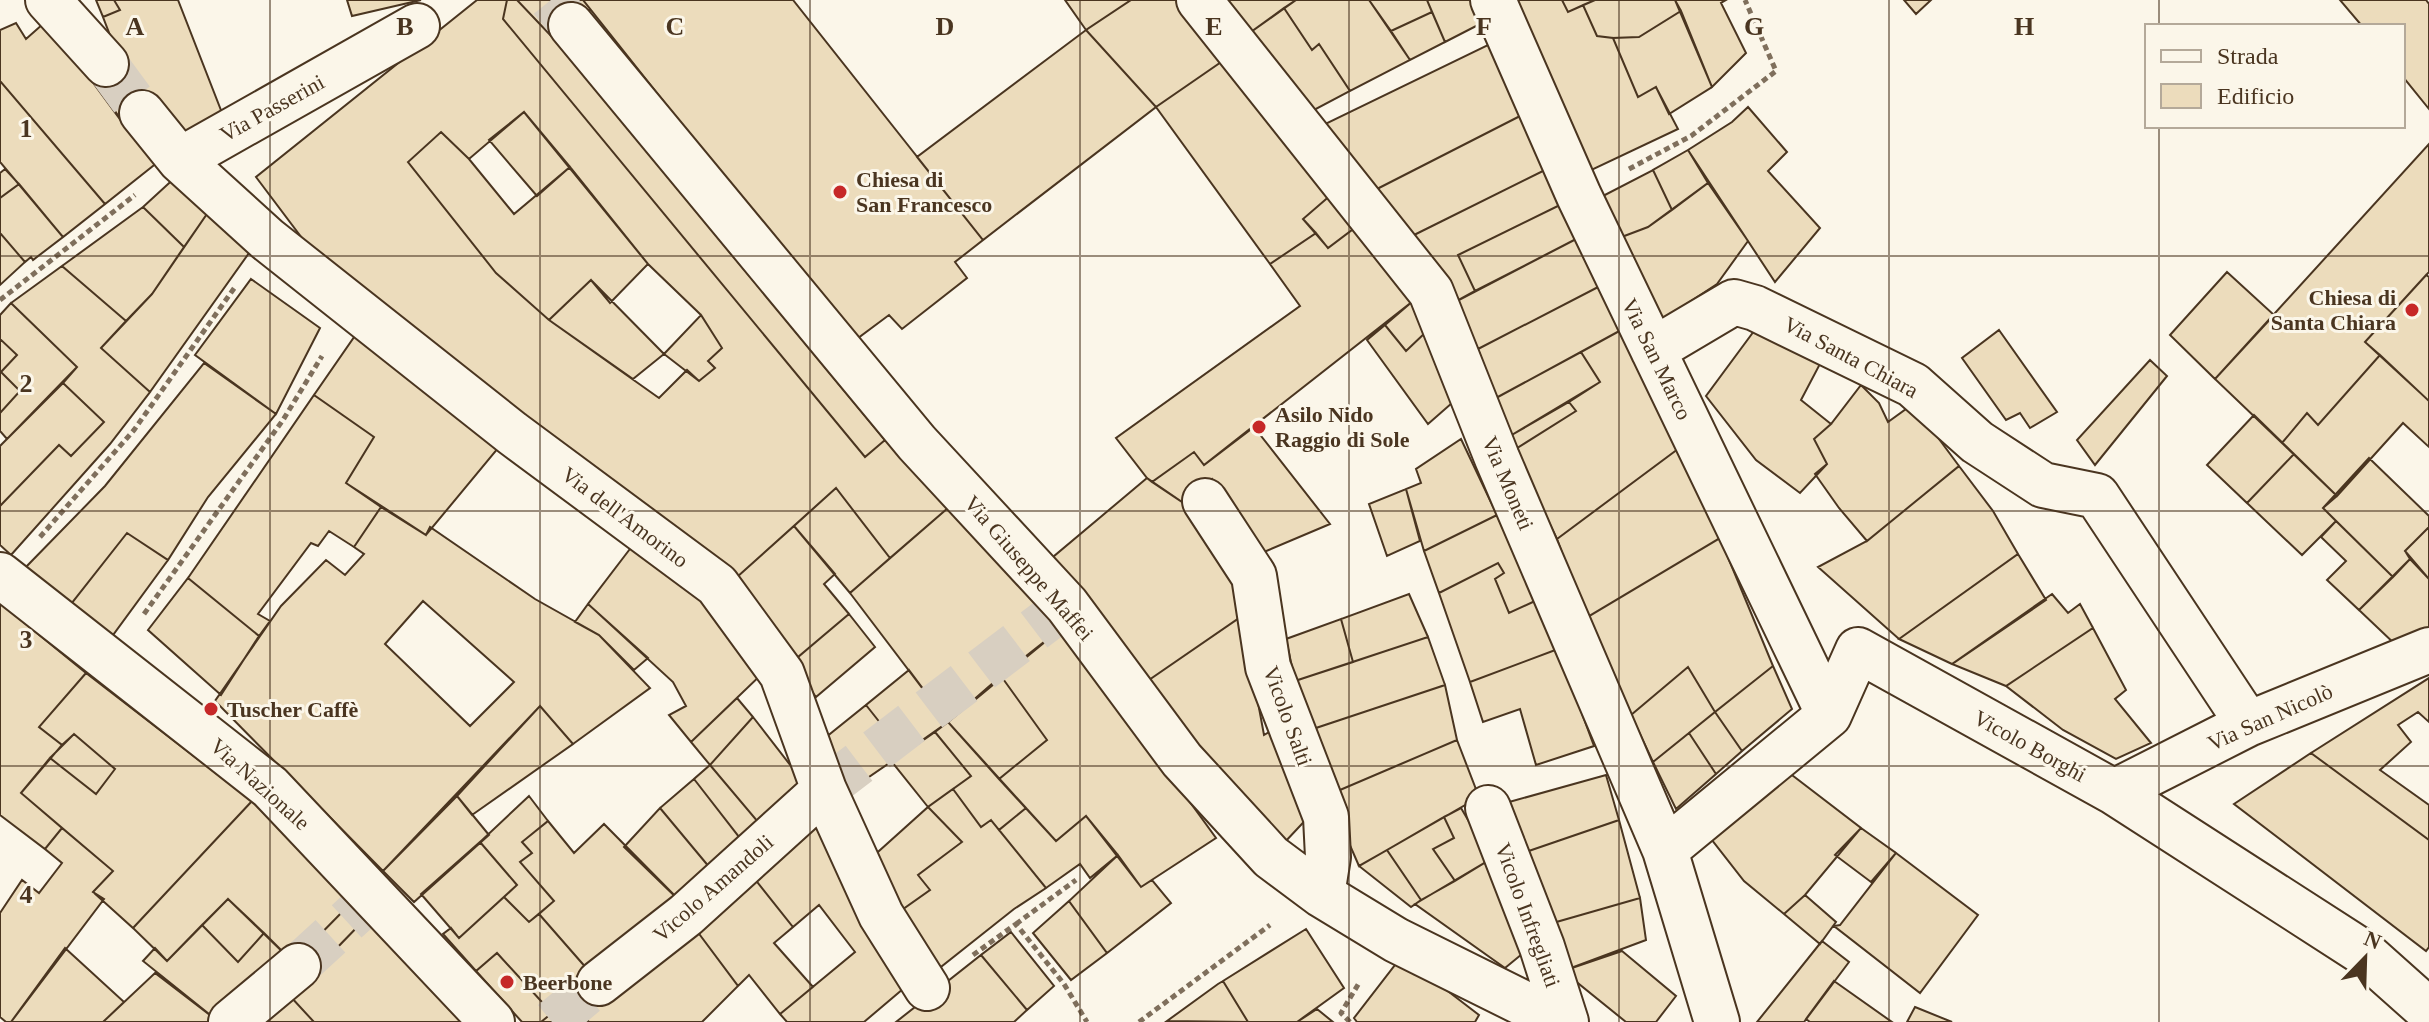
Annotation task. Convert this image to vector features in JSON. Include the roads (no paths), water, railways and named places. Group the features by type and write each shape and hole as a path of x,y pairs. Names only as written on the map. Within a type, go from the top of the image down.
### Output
{"street":[{"path":"48,0 106,64"},
{"name":"Via Moneti","path":"1199,0 1431,292 1497,458 1665,850 1717,1022"},
{"name":"Via San Marco","path":"1493,0 1579,196 1829,715"},
{"name":"Via Giuseppe Maffei","path":"571,25 917,443 1067,605 1182,760 1271,857 1322,895 1396,940 1563,1022"},
{"name":"Via Passerini","path":"180,160 417,26"},
{"path":"142,113 180,160"},
{"name":"Via dell'Amorino","path":"180,160 267,239 351,307 512,433 717,585 782,674 824,790 881,915 927,988"},
{"name":"Via Santa Chiara","path":"1653,350 1734,302 1755,308 1913,385 1977,442 2043,485 2097,496 2248,724"},
{"name":"Vicolo Salti","path":"1205,501 1254,576 1268,667 1326,817 1328,857 1322,895"},
{"name":"Via Nazionale","path":"2,576 270,787 367,903 492,1022"},
{"name":"Vicolo Borghi","path":"1665,850 1829,715 1858,650 2114,792 2364,953 2429,1011"},
{"name":"Via San Nicolò","path":"2114,792 2248,724 2429,650"},
{"name":"Vicolo Amandoli","path":"599,983 686,915 824,790"},
{"name":"Vicolo Infregliati","path":"1488,808 1542,947 1563,1022"},
{"path":"231,1022 298,966"}],"tunnel":[{"path":"551,0 571,25"},
{"path":"106,64 142,113"},
{"path":"824,790 1067,605"},
{"path":"298,966 358,911"},
{"path":"552,1022 599,983"}],"place":[{"name":"Chiesa di San Francesco","path":"840,192"},
{"name":"Chiesa di Santa Chiara","path":"2412,310"},
{"name":"Asilo Nido Raggio di Sole","path":"1259,427"},
{"name":"Tuscher Caffè","path":"211,709"},
{"name":"Beerbone","path":"507,982"}]}
